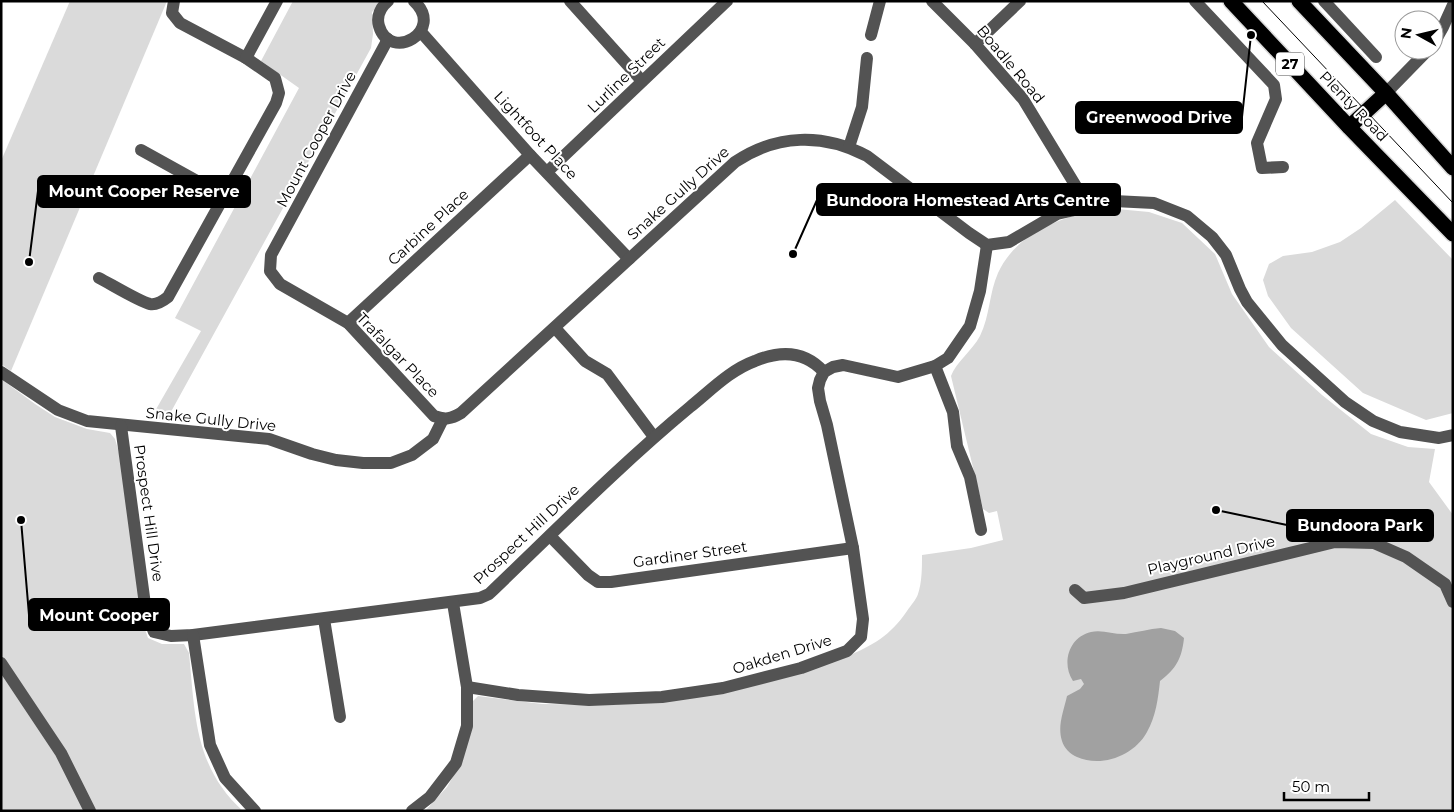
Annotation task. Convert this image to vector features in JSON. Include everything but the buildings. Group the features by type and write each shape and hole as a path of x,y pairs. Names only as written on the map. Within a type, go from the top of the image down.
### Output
{"highway":[{"name":"Plenty Road","path":"1231,1 1453,234"},
{"name":"Plenty Road","path":"1299,1 1386,93 1453,168"},
{"path":"1349,127 1386,93"}],"street":[{"path":"99,278 146,303 152,304 164,300 276,103 279,93 275,78 246,58 180,23 172,13 174,1"},
{"path":"246,58 277,1"},
{"path":"386,2 378,21 383,34 388,39 402,43 416,38 423,26 423,12 414,1"},
{"path":"570,1 642,81"},
{"name":"Lurline Street","path":"547,172 727,1"},
{"path":"871,35 880,1"},
{"name":"Boadle Road","path":"932,1 974,44 1023,99 1088,206"},
{"path":"974,44 1020,1"},
{"path":"1195,1 1274,85 1276,100 1257,143 1262,168 1283,167"},
{"path":"1324,1 1376,57"},
{"path":"1444,25 1453,4"},
{"path":"1342,47 1343,22"},
{"name":"Lightfoot Place","path":"420,32 530,155 629,259"},
{"name":"Mount Cooper Drive","path":"271,255 388,39"},
{"path":"849,146 862,107 867,58"},
{"path":"1386,93 1418,60"},
{"name":"Snake Gully Drive","path":"1,372 58,410 87,421 121,426 269,439 336,460 363,463 391,463 412,455 433,439 443,419 453,418 461,414 735,162 768,144 801,139 849,146 868,156 987,245"},
{"path":"141,150 224,196"},
{"name":"Carbine Place","path":"348,324 530,155"},
{"path":"824,372 833,367 844,365 898,377 935,366 948,358 970,326 980,291 987,245 1009,242 1058,214 1088,206 1114,201 1154,204 1187,216 1212,237 1226,255 1240,289 1248,302 1282,345 1345,402 1373,421 1400,432 1439,438 1453,435"},
{"name":"Trafalgar Place","path":"271,255 270,271 280,284 348,324 434,416 443,419"},
{"path":"555,328 584,361 607,374 654,437"},
{"name":"Prospect Hill Drive","path":"121,426 146,612 154,632 171,636 193,635 480,598 489,594 654,437 735,371 755,360 783,354 796,354 812,361 824,372"},
{"path":"935,366 954,412 957,446 970,477 981,530"},
{"name":"Oakden Drive","path":"467,686 518,695 589,700 662,697 723,688 801,668 847,651 861,637 863,619 853,548 818,388 824,372"},
{"name":"Gardiner Street","path":"550,536 588,575 598,582 611,582 853,548"},
{"name":"Playground Drive","path":"1075,590 1084,598 1124,592 1335,542 1374,543 1406,557 1445,584 1453,602"},
{"path":"412,811 430,797 456,763 467,726 467,686 453,602"},
{"path":"324,619 340,717"},
{"path":"193,635 210,745 225,778 255,811"},
{"path":"1,663 61,752 90,811"}],"shaded area":[{"path":"70,1 167,1 11,371 1,364 1,161"},
{"path":"293,1 383,1 372,12 373,34 371,48 167,419 151,418 201,331 175,318 299,88 261,61"},
{"path":"1395,200 1453,260 1453,413 1426,420 1363,393 1291,328 1268,296 1263,280 1269,264 1283,256 1312,252 1340,242 1361,228"},
{"path":"1117,209 1149,212 1182,223 1215,254 1232,294 1269,347 1322,395 1371,434 1408,447 1435,449 1429,482 1453,515 1453,811 425,811 447,787 457,770 473,701 478,696 542,704 614,705 846,657 880,639 901,620 918,594 921,580 922,555 971,548 1003,540 997,511 989,513 983,509 951,376 980,336 986,321 998,273 1007,258 1019,245 1048,225 1083,214"},
{"path":"1,379 55,417 87,429 110,433 115,439 120,456 142,621 148,638 162,644 184,644 189,653 196,718 206,757 215,776 227,794 243,811 1,811"},
{"path":"1161,628 1175,631 1184,638 1180,657 1170,672 1160,681 1155,714 1147,732 1134,748 1116,758 1096,761 1086,760 1072,754 1063,744 1060,730 1062,718 1067,696 1080,689 1084,684 1081,679 1073,681 1069,674 1068,659 1072,645 1077,639 1091,632 1100,631 1126,634"}],"tram line":[{"path":"1262,1 1453,203"}],"place":[{"name":"Greenwood Drive","path":"1251,35"},
{"name":"Bundoora Homestead Arts Centre","path":"793,254"},
{"name":"Mount Cooper Reserve","path":"29,262"},
{"name":"Bundoora Park","path":"1216,510"},
{"name":"Mount Cooper","path":"21,520"}]}
